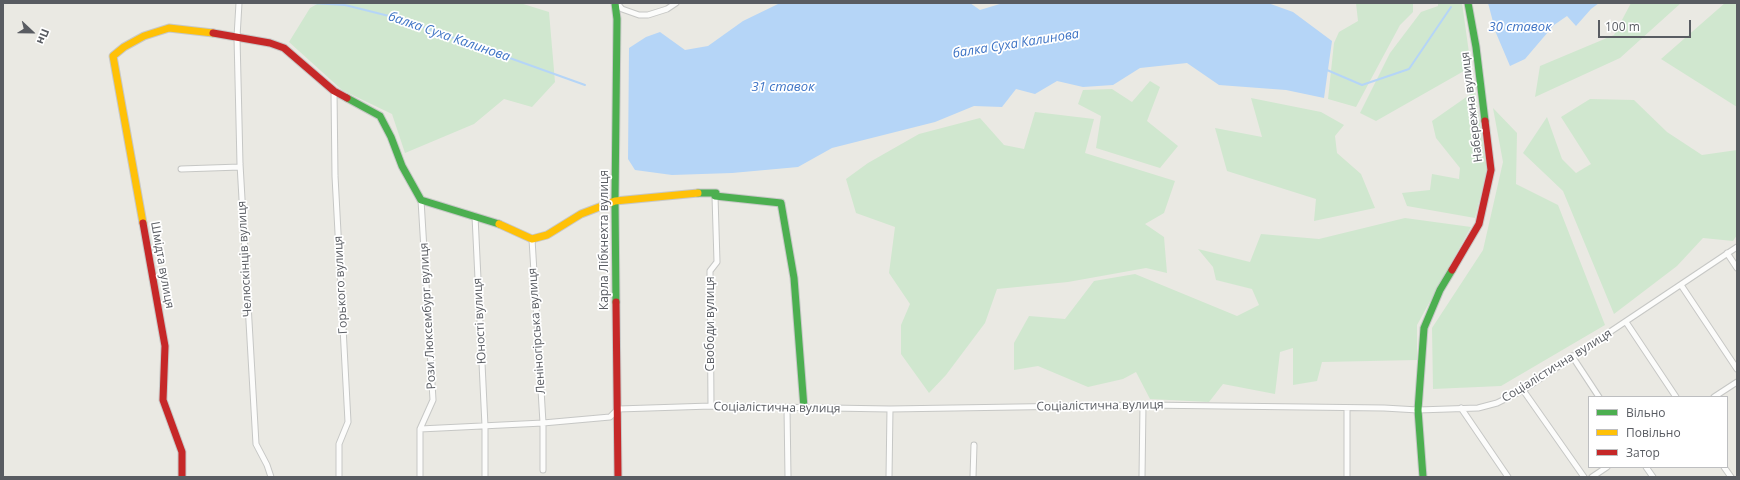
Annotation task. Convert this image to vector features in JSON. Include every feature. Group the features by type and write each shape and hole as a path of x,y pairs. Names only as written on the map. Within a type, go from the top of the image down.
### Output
{"street":[{"name":"Челюскінців вулиця","path":"239,3 237,37 240,167 256,444 267,465 271,477"},
{"path":"616,3 622,9 639,15 648,15 667,9 676,3"},
{"name":"Карла Лібкнехта вулиця","path":"616,3 618,20 615,200 618,477"},
{"name":"Набережна вулиця","path":"1423,477 1418,410 1424,328 1440,290 1479,224 1491,170 1476,47 1468,3"},
{"name":"Шмідта вулиця","path":"182,477 182,452 163,400 165,346 113,56 124,47 144,36 169,28 237,37"},
{"path":"237,37 270,43 284,48 334,92 380,116 391,137 402,166 421,200 499,224 532,239 547,235 581,214 615,200 705,192 716,193 715,196 781,203 794,278 804,408"},
{"name":"Горького вулиця","path":"334,92 335,176 348,422 339,444 339,477"},
{"path":"181,169 240,167"},
{"name":"Свободи вулиця","path":"711,406 710,272 717,262 715,196"},
{"name":"Рози Люксембург вулиця","path":"420,477 420,428 433,400 421,200"},
{"name":"Юності вулиця","path":"475,216 485,426 485,477"},
{"name":"Леніногірська вулиця","path":"532,239 543,423 544,470"},
{"name":"Соціалістична вулиця","path":"420,428 543,423 610,417 618,409 711,406 890,409 1143,405 1418,410 1478,408 1497,403 1523,390 1737,247"},
{"path":"1727,253 1737,268"},
{"path":"1681,285 1737,369"},
{"path":"1626,322 1675,396"},
{"path":"1572,356 1598,396"},
{"path":"1716,396 1737,382"},
{"path":"1523,390 1584,477"},
{"path":"1142,477 1143,405"},
{"path":"787,408 788,477"},
{"path":"1347,408 1347,477"},
{"path":"1461,408 1508,477"},
{"path":"889,477 890,409"},
{"path":"973,477 974,445"},
{"path":"1592,477 1606,468"},
{"path":"1647,468 1653,477"},
{"path":"1725,468 1731,477"}],"green space":[{"path":"319,3 520,3 549,12 555,82 532,107 504,99 474,124 405,153 392,114 342,90 289,42 310,8"},
{"path":"1356,3 1413,3 1413,12 1400,25 1356,107 1328,99 1334,43 1339,32 1358,21"},
{"path":"1438,3 1462,3 1471,67 1376,121 1360,113 1390,53 1421,12 1438,6"},
{"path":"1631,3 1681,3 1620,58 1535,97 1540,66 1614,35"},
{"path":"1725,3 1737,3 1737,107 1661,59"},
{"path":"1150,81 1160,87 1147,121 1178,146 1160,168 1096,148 1101,116 1078,104 1083,90 1112,89 1132,102"},
{"path":"1475,91 1487,170 1475,218 1407,206 1402,193 1430,190 1432,174 1459,179 1460,168 1436,138 1432,121"},
{"path":"1251,98 1321,112 1344,125 1335,136 1337,153 1361,174 1375,208 1314,221 1316,199 1227,171 1215,128 1262,137"},
{"path":"1590,99 1634,100 1667,132 1702,155 1737,150 1737,235 1733,241 1703,238 1677,266 1614,314 1563,191 1523,153 1547,117 1562,159 1576,173 1591,164 1561,117"},
{"path":"1493,108 1517,133 1516,184 1558,205 1605,325 1501,386 1433,389 1432,328 1483,250 1503,162"},
{"path":"1035,112 1094,119 1085,153 1175,181 1164,213 1145,224 1164,237 1167,273 1146,268 1068,282 997,289 985,323 946,375 929,393 901,354 901,325 910,304 889,273 895,227 856,213 846,179 868,163 919,134 980,118 1004,145 1024,149"},
{"path":"1405,218 1471,227 1417,325 1417,360 1322,362 1317,381 1293,385 1293,348 1280,352 1275,394 1223,384 1209,402 1150,399 1136,372 1123,379 1088,387 1038,366 1014,370 1014,343 1029,316 1065,319 1094,281 1135,274 1237,316 1259,305 1252,289 1216,280 1213,267 1198,249 1250,262 1261,234 1319,239"}],"water":[{"name":"31 ставок","path":"970,3 980,10 1003,3 1268,3 1293,12 1332,41 1324,98 1286,90 1219,85 1187,63 1140,68 1113,85 1083,87 1057,81 1035,94 1016,89 1002,107 974,106 935,122 832,148 798,167 732,173 672,175 635,170 628,159 629,48 646,37 660,32 685,50 708,46 743,21 778,4"},
{"name":"30 ставок","path":"1488,3 1599,3 1591,9 1576,26 1567,16 1554,25 1525,59 1510,66 1496,33"}],"waterway":[{"name":"балка Суха Калинова","path":"311,3 345,5 401,19 585,85"},
{"name":"балка Суха Калинова","path":"1327,70 1362,85 1409,69 1451,7"}],"traffic: fast":[{"path":"615,3 617,19 615,201 616,302"},
{"path":"1468,3 1476,47 1485,121"},
{"path":"347,98 380,116 391,137 402,166 421,200 499,224"},
{"path":"698,193 716,193 715,196 781,203 794,278 804,408"},
{"path":"1423,477 1418,410 1424,328 1440,290 1452,270"}],"traffic: slow":[{"path":"143,223 113,56 124,47 144,36 169,28 213,33"},
{"path":"499,224 532,239 547,235 581,214 615,201 698,193"}],"traffic: jam":[{"path":"213,33 270,43 284,48 334,91 347,98"},
{"path":"1452,270 1479,224 1491,170 1485,121"},
{"path":"143,223 165,346 163,400 182,452 182,477"},
{"path":"616,302 618,477"}]}
